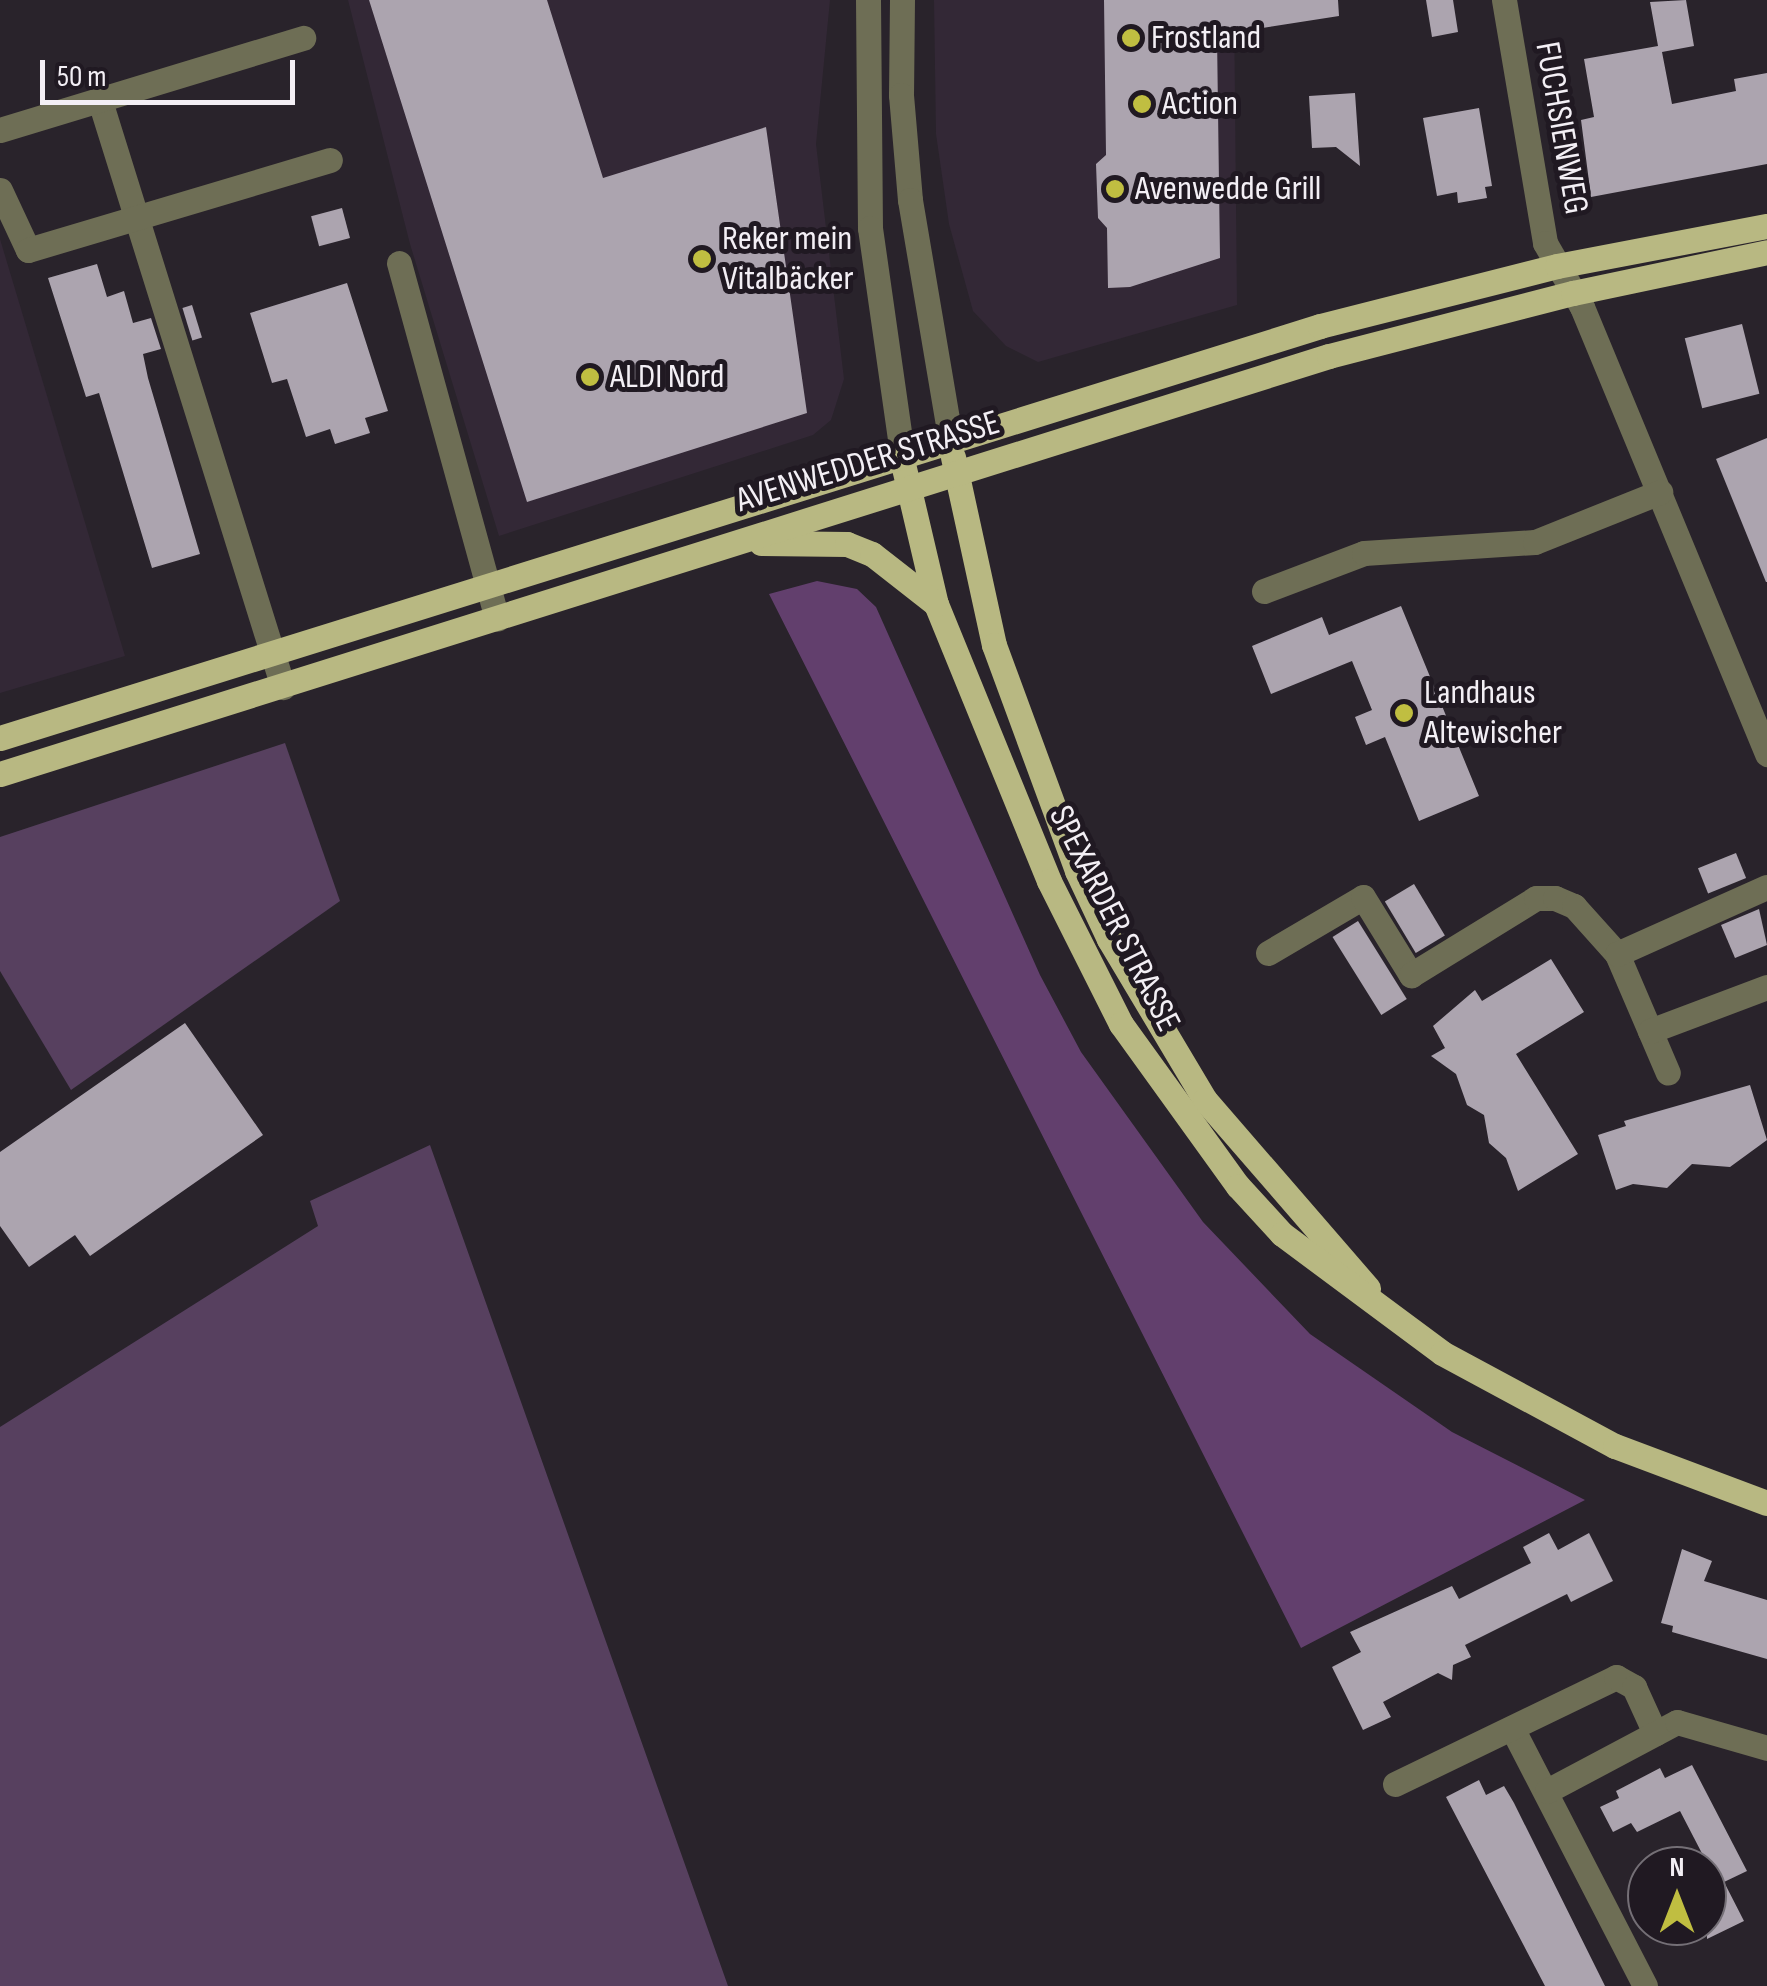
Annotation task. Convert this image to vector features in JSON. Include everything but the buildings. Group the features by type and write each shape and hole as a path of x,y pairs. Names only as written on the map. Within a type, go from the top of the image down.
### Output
{"main road":[{"name":"AVENWEDDER STRASSE","path":"0,738 950,437 1407,300 1767,226"},
{"name":"AVENWEDDER STRASSE","path":"0,774 283,688 907,484 1329,356 1573,292 1767,252"},
{"name":"SPEXARDER STRASSE","path":"950,437 994,645 1077,871 1109,939 1205,1100 1383,1306"},
{"name":"SPEXARDER STRASSE","path":"902,453 936,604 1049,881 1122,1024 1183,1118 1282,1234 1442,1353 1562,1420 1767,1503"},
{"path":"708,549 785,540 847,544 872,554 936,604"}],"street":[{"path":"868,0 870,228 902,453"},
{"path":"902,0 901,95 910,200 950,437"},
{"name":"FUCHSIENWEG","path":"1504,0 1545,243 1573,292 1660,492 1767,754"},
{"path":"0,130 304,38"},
{"path":"100,100 283,688"},
{"path":"0,190 28,250 330,160"},
{"path":"399,264 497,618"},
{"path":"1264,591 1364,553 1535,542 1660,492"},
{"path":"1617,954 1767,887"},
{"path":"1268,953 1362,897 1411,975 1536,898 1555,898 1574,906 1617,954 1668,1073"},
{"path":"1650,1030 1767,986"},
{"path":"1395,1784 1616,1677 1634,1687 1655,1733"},
{"path":"1546,1791 1676,1722 1767,1748"},
{"path":"1512,1728 1644,1986"}],"shaded area":[{"path":"348,0 830,0 816,144 844,379 831,420 813,435 499,536 410,244"},
{"path":"934,0 1234,0 1237,305 1038,362 1006,346 973,311 949,224 936,134"},
{"path":"0,239 125,656 0,693"},
{"path":"817,581 857,589 876,607 1040,975 1081,1052 1203,1222 1310,1334 1452,1432 1585,1500 1301,1648 769,594"},
{"path":"285,743 340,901 71,1090 0,971 0,837"},
{"path":"430,1145 728,1986 0,1986 0,1427 318,1226 310,1201"}],"place":[{"name":"Frostland","path":"1131,38"},
{"name":"Action","path":"1142,104"},
{"name":"Avenwedde Grill","path":"1115,189"},
{"name":"Reker mein Vitalbäcker","path":"702,259"},
{"name":"ALDI Nord","path":"590,377"},
{"name":"Landhaus Altewischer","path":"1404,713"}]}
